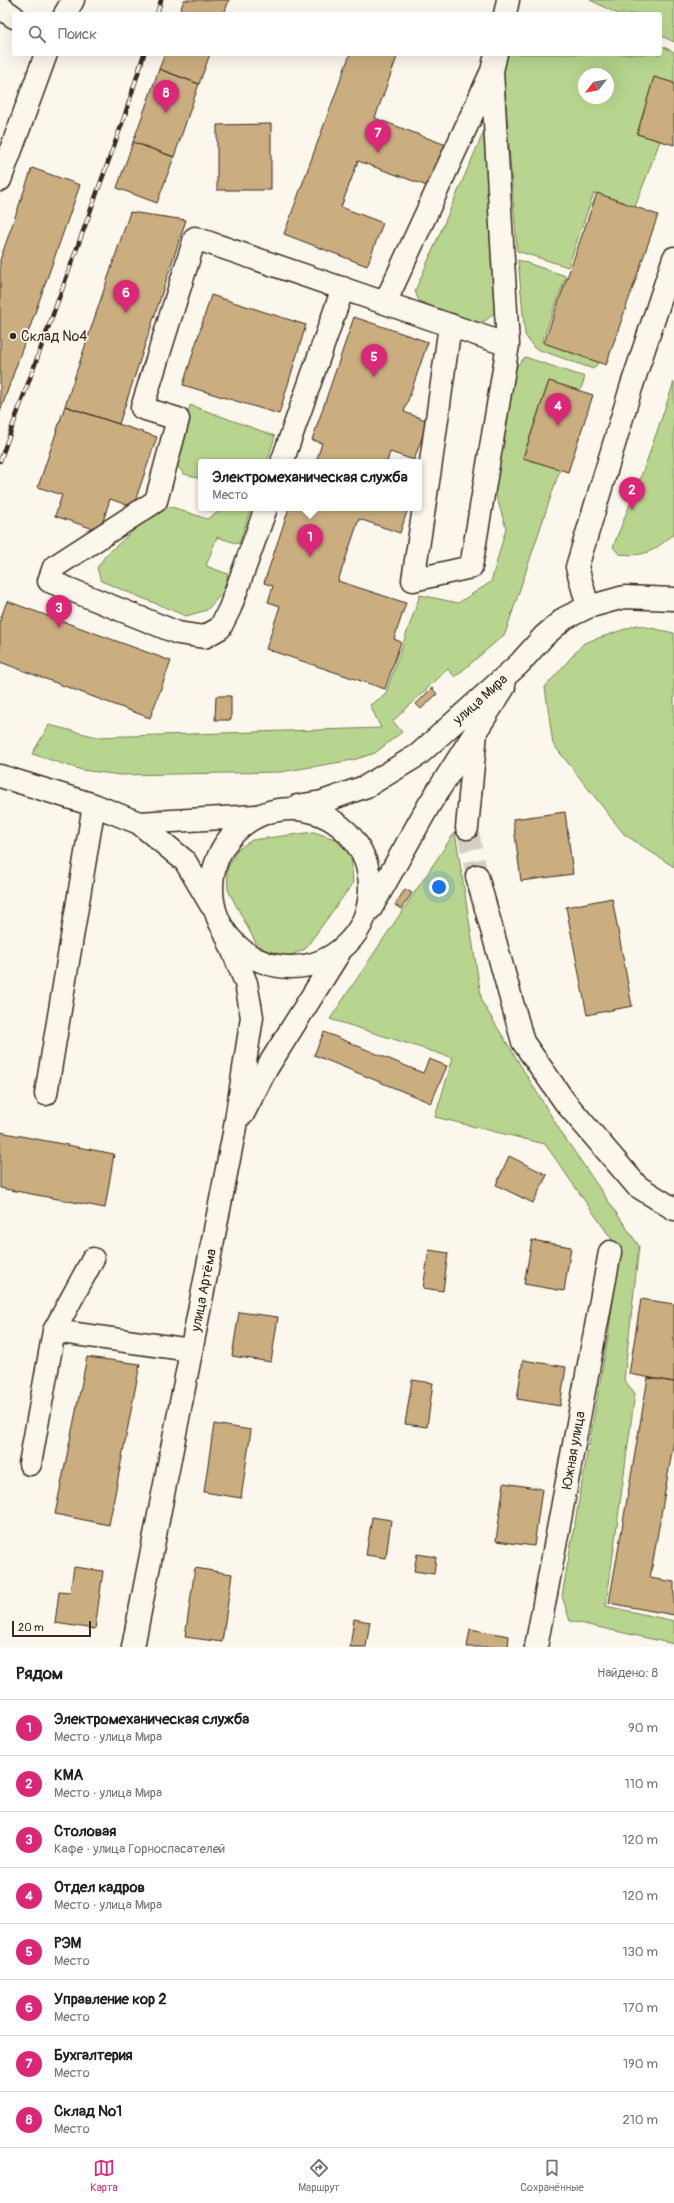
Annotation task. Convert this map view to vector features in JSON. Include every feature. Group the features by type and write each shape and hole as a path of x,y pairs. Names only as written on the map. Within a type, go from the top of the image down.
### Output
{"street":[{"path":"66,12 73,0"},
{"path":"505,12 508,0"},
{"path":"0,7 12,16"},
{"path":"0,180 45,56"},
{"path":"385,303 494,62"},
{"path":"450,325 431,462 412,580 471,567 508,345 494,62"},
{"path":"265,511 230,608 220,628 204,636 178,632 49,581 54,567 156,501 178,419 142,408 196,238 508,345"},
{"path":"588,607 577,567 631,388 674,258"},
{"path":"283,459 343,288"},
{"name":"улица Мира","path":"282,809 322,802 367,786 418,755 519,664 549,631 565,618 588,607 624,597 674,599"},
{"path":"358,933 429,805 519,664"},
{"path":"468,828 477,730"},
{"path":"0,776 94,805 139,823 185,862 214,909"},
{"path":"46,1094 94,805"},
{"name":"улица Артёма","path":"133,1647 234,1133 252,1017 246,983 214,909 211,882 218,855 234,832 256,816 282,809 308,810 332,820 352,836 365,858 371,884 368,909 358,933 340,952 318,964 292,968 266,964 243,952 226,934"},
{"path":"139,823 256,816"},
{"path":"477,876 523,1042 565,1102 637,1186 674,1209"},
{"path":"234,1133 265,1071 340,952"},
{"name":"Южная улица","path":"536,1647 610,1252"},
{"path":"30,1464 54,1331 93,1259"},
{"path":"54,1331 191,1350"}],"green space":[{"path":"590,0 674,0 674,42 662,36 662,12 614,12"},
{"path":"662,46 674,52 674,83 654,77 637,134 660,141 635,207 594,193 568,267 517,251 502,56 662,56"},
{"path":"487,124 497,311 485,321 475,324 419,301 415,291"},
{"path":"518,260 566,276 542,342 599,362 593,369 534,348 525,335"},
{"path":"525,357 585,377 580,391 549,381 523,457 560,469 505,634 455,677 448,669 393,721 402,732 375,753 353,760 281,772 120,775 82,770 32,754 49,725 97,737 381,728 370,705 385,695 420,595 458,603 491,582 506,528 495,492 511,373"},
{"path":"674,382 674,534 649,552 636,555 619,554 613,547 645,466"},
{"path":"190,405 275,436 268,459 198,459 198,478 184,474 175,463"},
{"path":"172,507 207,519 217,513 217,511 250,511 239,544 217,537 206,566 228,574 223,592 207,610 186,616 101,581 97,568 106,555 159,508"},
{"path":"637,625 674,633 674,867 624,834 553,744 545,687 584,643"},
{"path":"314,832 335,839 351,855 353,883 305,949 287,957 272,955 256,943 228,890 227,869 237,850 252,840"},
{"path":"455,832 482,1002 561,1132 639,1246 624,1380 635,1393 606,1606 674,1621 674,1644 570,1621 562,1596 608,1336 620,1251 545,1144 435,1117 453,1058 330,1019"}],"building":[{"path":"184,0 229,0 225,12 180,12"},
{"path":"164,56 209,56 199,84 159,69"},
{"path":"349,56 397,56 375,118 446,145 430,187 358,161 341,207 383,223 367,266 284,234"},
{"path":"159,69 199,84 174,157 133,142"},
{"path":"654,77 674,83 674,145 637,134"},
{"path":"271,124 271,190 217,190 217,125"},
{"path":"133,142 174,157 157,203 117,188"},
{"name":"Склад №4","path":"32,168 80,185 0,412 0,260"},
{"path":"597,193 658,215 606,365 544,343"},
{"path":"130,212 186,220 119,424 65,406"},
{"path":"211,295 306,325 279,414 183,385"},
{"path":"354,317 428,342 404,412 428,421 414,459 390,452 388,459 317,459 322,443 312,440"},
{"path":"549,381 593,395 568,472 523,458"},
{"path":"65,406 157,437 133,507 110,499 100,531 55,516 62,495 38,487"},
{"path":"288,511 407,511 400,533 359,519 338,581 406,603 394,639 401,642 385,689 266,649 280,606 268,602 273,586 264,583"},
{"path":"7,601 171,661 150,718 0,662 0,620"},
{"path":"432,688 437,694 421,709 416,704"},
{"path":"216,696 231,696 231,720 215,720"},
{"path":"565,812 573,874 521,881 513,819"},
{"path":"405,889 412,893 401,909 395,905"},
{"path":"612,898 632,1006 587,1015 566,907"},
{"path":"324,1032 423,1073 429,1059 447,1066 431,1103 314,1055"},
{"path":"0,1132 114,1154 105,1208 0,1188"},
{"path":"509,1156 547,1175 533,1203 496,1185"},
{"path":"532,1240 571,1247 564,1291 524,1284"},
{"path":"429,1250 448,1253 443,1291 423,1288"},
{"path":"641,1299 674,1304 674,1382 629,1374"},
{"path":"239,1312 278,1317 271,1362 232,1356"},
{"path":"87,1357 140,1364 109,1525 55,1514"},
{"path":"523,1360 566,1367 560,1406 517,1399"},
{"path":"648,1378 674,1382 674,1440 650,1578 674,1582 674,1615 609,1603"},
{"path":"412,1380 433,1383 427,1427 405,1424"},
{"path":"214,1424 251,1430 241,1498 204,1492"},
{"path":"504,1483 542,1489 534,1546 496,1541"},
{"path":"372,1517 391,1520 386,1558 366,1555"},
{"path":"417,1554 436,1557 434,1574 414,1571"},
{"path":"74,1567 103,1571 95,1629 55,1623 59,1592 70,1593"},
{"path":"195,1568 232,1574 222,1642 185,1637"},
{"path":"354,1619 370,1622 366,1647 350,1647"},
{"path":"470,1629 509,1636 508,1647 467,1647"}],"tunnel":[{"path":"467,828 477,876"}],"railway":[{"path":"158,12 161,0"},
{"path":"0,461 124,118 143,56"}],"place":[{"name":"Склад №1","path":"166,113"},
{"name":"Бухгалтерия","path":"378,153"},
{"name":"Управление кор 2","path":"126,313"},
{"name":"Склад №4","path":"13,336"},
{"name":"РЭМ","path":"374,377"},
{"name":"Отдел кадров","path":"558,426"},
{"name":"КМА","path":"632,510"},
{"name":"Электромеханическая служба","path":"310,557"},
{"name":"Столовая","path":"59,628"}]}
